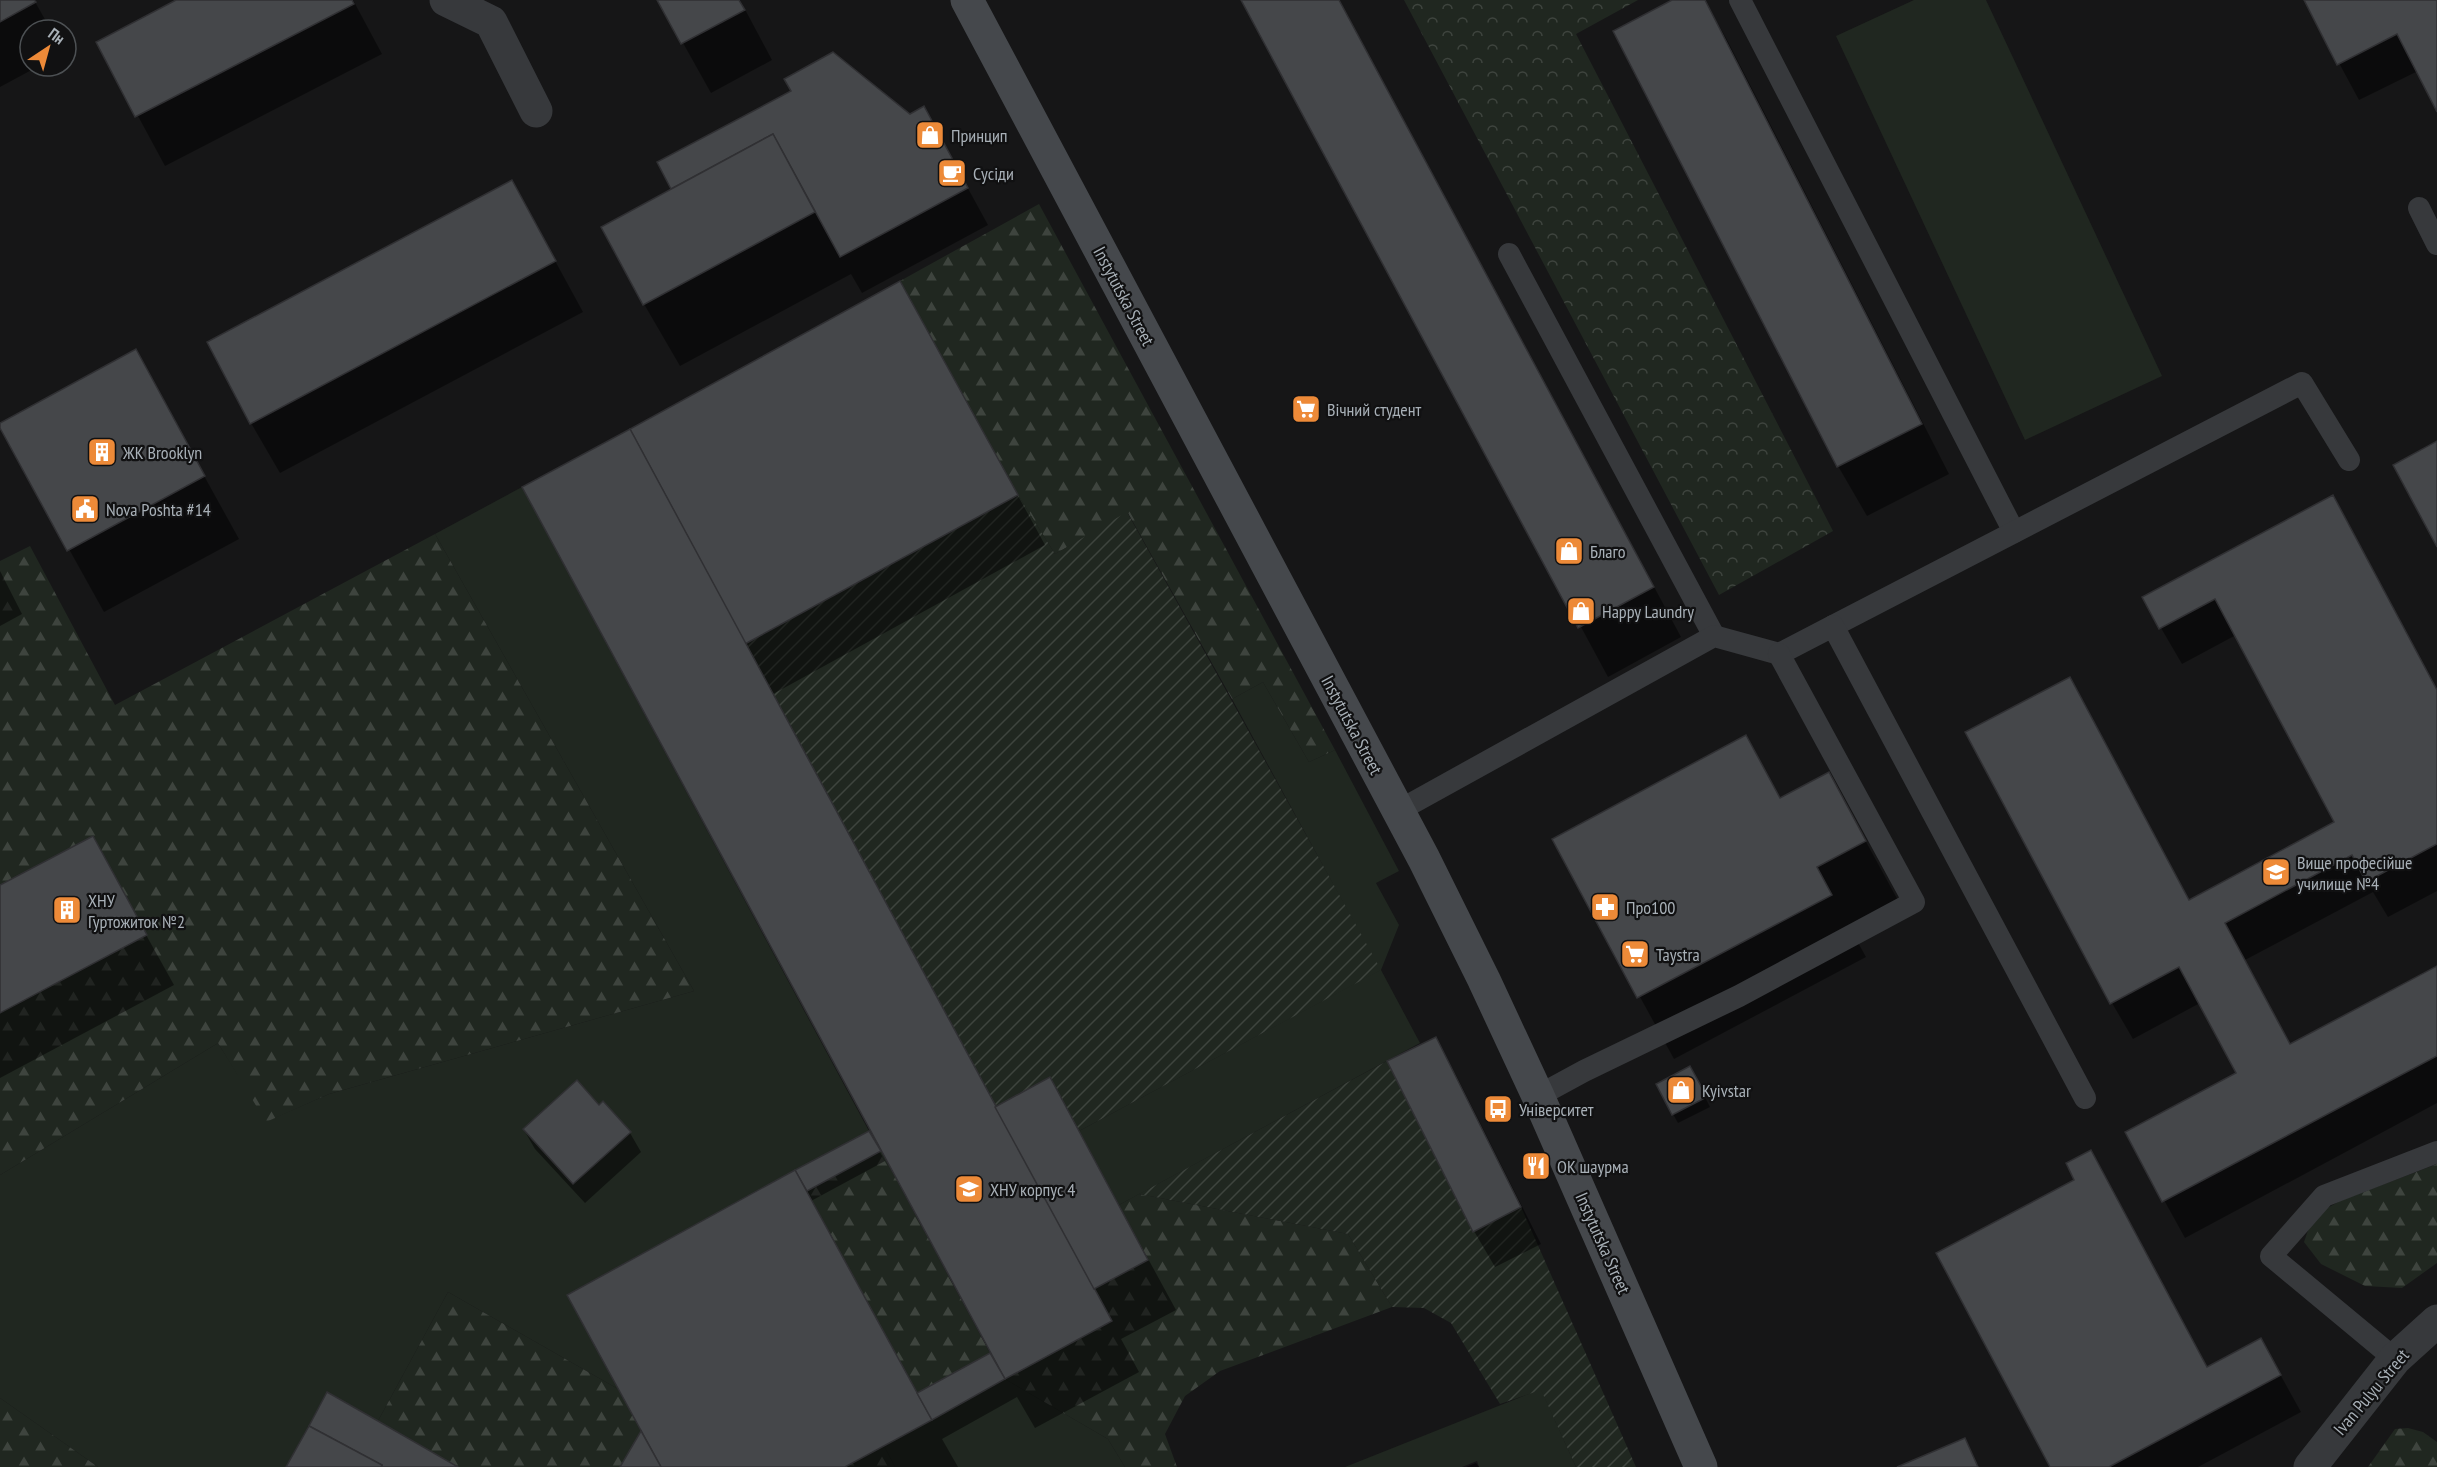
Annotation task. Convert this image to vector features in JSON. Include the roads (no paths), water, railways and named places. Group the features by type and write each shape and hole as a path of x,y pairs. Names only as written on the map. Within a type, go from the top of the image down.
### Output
{"street":[{"path":"446,0 491,22 536,111"},
{"name":"Instytutska Street","path":"967,0 1398,811 1484,980 1538,1096 1701,1467"},
{"name":"Ivan Pulyu Street","path":"2310,1467 2395,1359 2437,1321"}],"lane":[{"path":"1740,0 2014,532"},
{"path":"2419,208 2437,244"},
{"path":"1509,254 1714,636"},
{"path":"1398,811 1714,636 1779,654 2302,382 2349,460"},
{"path":"1833,626 2085,1098"},
{"path":"1538,1096 1584,1071 1739,996 1914,902 1779,654"},
{"path":"2395,1359 2271,1256 2324,1196 2437,1152"}],"place":[{"name":"Принцип","path":"930,135"},
{"name":"Сусіди","path":"952,173"},
{"name":"Вічний студент","path":"1306,409"},
{"name":"ЖК Brooklyn","path":"102,452"},
{"name":"Nova Poshta #14","path":"85,509"},
{"name":"Благо","path":"1569,551"},
{"name":"Happy Laundry","path":"1581,611"},
{"name":"Вище професійше училище №4","path":"2276,872"},
{"name":"Про100","path":"1605,907"},
{"name":"ХНУ Гуртожиток №2","path":"67,910"},
{"name":"Taystra","path":"1635,954"},
{"name":"Kyivstar","path":"1681,1090"},
{"name":"Університет","path":"1498,1109"},
{"name":"ОК шаурма","path":"1536,1166"},
{"name":"ХНУ корпус 4","path":"969,1189"}]}
